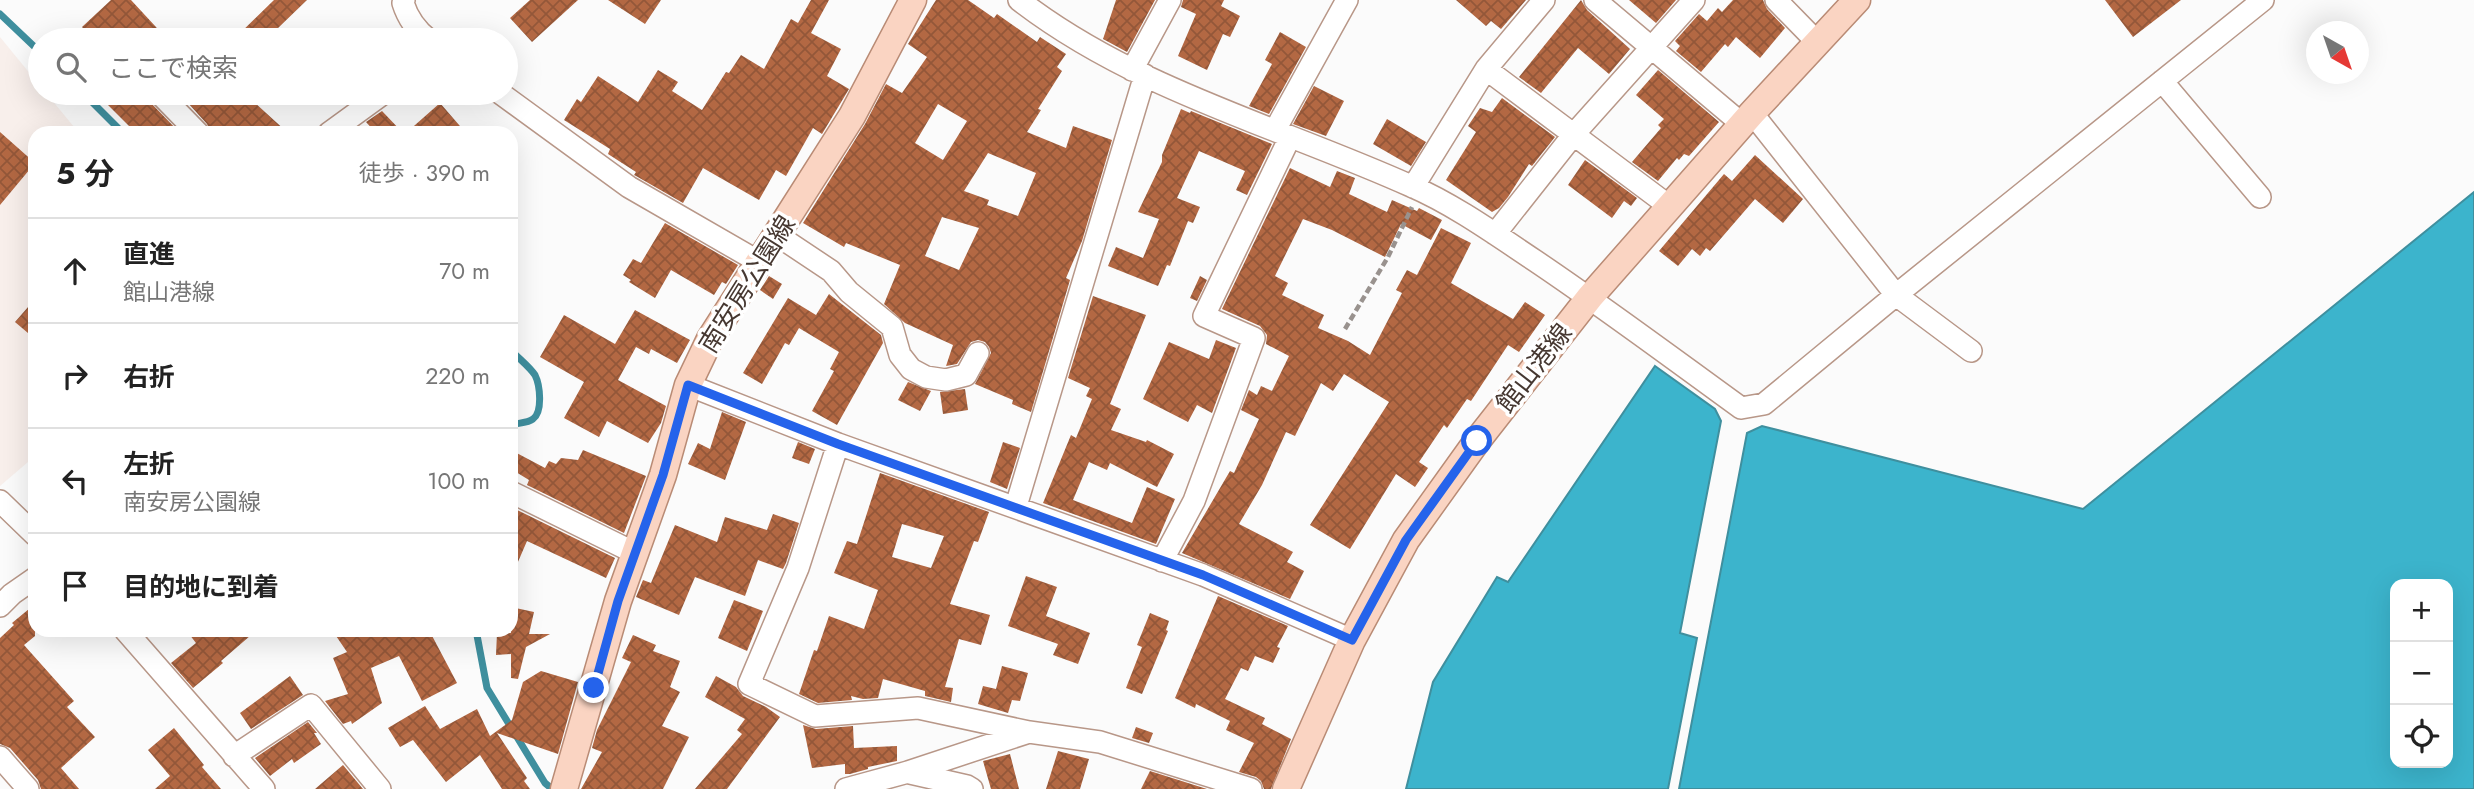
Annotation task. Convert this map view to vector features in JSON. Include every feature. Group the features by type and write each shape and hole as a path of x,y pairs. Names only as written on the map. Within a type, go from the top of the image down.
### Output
{"main road":[{"name":"南安房公園線","path":"569,786 618,601 663,475 688,385 710,338 852,116 913,0"},
{"name":"館山港線","path":"1286,789 1352,640 1406,540 1477,441 1590,297 1747,118 1857,0"}],"street":[{"path":"1018,0 1050,24 1138,73 1282,133 1415,193 1495,234 1590,297 1741,408 1763,404 2263,0"},
{"path":"1016,506 1138,73 1170,0"},
{"path":"1162,561 1194,501 1254,338 1204,316 1282,133 1347,0"},
{"path":"1415,193 1486,69 1544,0"},
{"path":"1595,0 1651,47 1747,118 1896,295 1971,351"},
{"path":"1495,234 1574,134 1694,0"},
{"path":"1776,0 1817,41"},
{"path":"401,1 416,28"},
{"path":"1486,69 1669,206"},
{"path":"2162,80 2260,197"},
{"path":"171,105 191,126"},
{"path":"339,126 368,105"},
{"path":"516,105 629,187 759,262"},
{"path":"777,235 831,271 849,292 892,327 900,355 912,369 926,377 946,380 966,375 978,353"},
{"path":"688,385 838,444 1203,575 1352,640"},
{"path":"838,444 798,568 749,684 815,716 918,708 1029,732 1100,742 1251,789"},
{"path":"518,495 635,553"},
{"path":"0,501 28,528"},
{"path":"0,606 28,583"},
{"path":"141,637 234,756 264,789"},
{"path":"234,756 311,705 380,789"},
{"path":"846,789 908,772 1029,732"},
{"path":"0,757 28,789"},
{"path":"908,772 972,789"}],"path":[{"path":"1345,329 1388,257 1415,193"}],"shaded area":[{"path":"0,37 28,71 28,105 56,105 73,126 28,126 28,462 0,486"}],"water":[{"path":"2474,192 2474,789 1679,789 1747,433 1762,426 2083,509"},
{"path":"1655,366 1715,409 1721,421 1680,633 1697,638 1668,789 1406,789 1433,682 1497,577 1508,582"}],"building":[{"path":"111,0 131,0 157,28 83,28"},
{"path":"274,0 307,0 278,28 245,28"},
{"path":"530,0 578,0 532,42 510,18"},
{"path":"608,0 661,0 645,24"},
{"path":"811,0 829,0 811,33 841,49 827,76 849,89 822,134 813,128 786,176 776,170 759,200 703,168 683,203 634,175 636,172 608,154 610,149 564,120 577,99 581,102 598,76 638,102 658,70 678,82 672,91 702,110 726,72 729,73 741,55 764,69 791,19 798,23"},
{"path":"936,0 968,0 994,18 997,14 1037,42 1040,37 1066,54 1057,67 1062,71 1027,132 1066,148 1073,126 1112,140 1082,241 1066,278 1070,280 1031,412 1012,404 1013,400 975,384 991,353 985,342 971,342 957,364 946,366 953,345 905,323 884,304 900,265 846,243 844,247 803,223 865,124 886,84 902,93 927,57 908,44","holes":["938,104 967,121 943,160 915,143","988,153 1036,173 1018,216 987,205 989,200 964,191","942,217 979,228 959,270 925,256"]},
{"path":"1116,0 1155,0 1127,52 1103,39"},
{"path":"1183,0 1224,0 1221,6 1240,16 1230,37 1223,34 1207,70 1178,56 1196,14 1181,7"},
{"path":"1456,0 1526,0 1501,29 1491,21 1486,26"},
{"path":"1581,0 1587,10 1630,49 1609,74 1578,48 1541,93 1519,77"},
{"path":"1629,0 1676,0 1656,23"},
{"path":"1733,0 1763,0 1767,9 1785,28 1760,58 1736,37 1728,47 1725,44 1701,72 1676,51 1680,46 1675,41 1699,14 1707,21 1718,8 1722,12"},
{"path":"2105,0 2181,0 2133,37"},
{"path":"1280,32 1306,47 1269,114 1249,106 1272,64 1265,60"},
{"path":"1658,70 1719,122 1689,156 1684,154 1679,160 1677,158 1658,181 1632,162 1661,128 1658,125 1664,119 1636,95"},
{"path":"1314,86 1344,101 1326,136 1293,124"},
{"path":"1502,98 1555,137 1532,166 1529,164 1499,208 1492,212 1446,180 1476,132 1468,126 1480,108 1492,112"},
{"path":"108,105 153,105 173,126 129,126"},
{"path":"190,105 257,105 280,126 208,126"},
{"path":"438,105 442,105 460,126 414,126"},
{"path":"1181,109 1272,144 1247,195 1236,190 1245,171 1199,151 1177,198 1200,207 1193,223 1188,221 1170,266 1167,265 1158,286 1108,266 1116,247 1143,258 1159,219 1138,212 1162,162 1162,155"},
{"path":"382,111 396,126 370,126 366,122"},
{"path":"1387,119 1426,142 1411,166 1373,144"},
{"path":"0,132 28,157 28,171 0,205"},
{"path":"1755,155 1803,199 1783,223 1755,199 1710,251 1706,248 1700,256 1692,249 1678,266 1659,251 1724,174 1732,181"},
{"path":"1585,160 1637,198 1631,206 1624,201 1612,218 1568,185"},
{"path":"1290,168 1330,187 1337,171 1355,178 1349,194 1387,212 1392,200 1417,211 1419,208 1442,220 1431,240 1401,224 1385,257 1332,230 1303,219 1275,276 1288,283 1282,295 1324,315 1318,328 1348,341 1370,355 1402,293 1396,290 1407,270 1417,275 1441,228 1471,243 1451,283 1513,319 1525,302 1545,315 1519,352 1508,345 1471,401 1467,399 1447,428 1444,425 1419,462 1428,468 1415,487 1396,474 1350,549 1310,525 1389,402 1344,374 1333,391 1321,383 1295,436 1286,432 1262,485 1239,524 1293,552 1287,562 1304,571 1290,599 1182,553 1230,471 1234,473 1259,419 1241,410 1249,390 1257,395 1261,386 1272,391 1289,356 1266,344 1267,335 1260,326 1222,309"},
{"path":"665,223 738,265 726,284 722,282 714,295 671,270 655,298 629,282 631,280 623,275 633,259 641,263"},
{"path":"769,276 782,284 773,299 760,290"},
{"path":"1200,276 1207,280 1197,301 1190,298"},
{"path":"829,294 881,335 883,343 837,425 812,411 834,371 830,369 839,352 799,328 789,345 785,343 762,384 743,373 788,298 816,315"},
{"path":"1093,296 1146,315 1110,404 1121,409 1111,430 1146,442 1147,440 1174,454 1157,487 1110,463 1107,470 1089,462 1073,500 1132,523 1147,487 1175,499 1156,544 1043,503 1071,435 1076,438 1092,399 1086,396 1090,388 1068,378"},
{"path":"28,307 28,333 15,322"},
{"path":"635,310 690,340 677,363 651,349 649,354 636,347 618,380 666,406 661,423 648,443 607,421 599,437 564,418 584,382 540,357 564,315 615,344"},
{"path":"1216,340 1236,348 1212,413 1197,405 1188,422 1143,399 1169,342 1209,359"},
{"path":"908,382 931,391 920,411 898,400"},
{"path":"965,389 968,410 943,414 940,392"},
{"path":"722,412 746,422 725,480 688,464 698,443 710,449"},
{"path":"798,442 815,449 809,464 792,458"},
{"path":"1003,442 1020,448 1007,489 990,482"},
{"path":"583,450 646,476 624,533 527,485 529,480 518,473 518,454 545,468 549,461 556,464 561,458 578,460"},
{"path":"880,473 989,512 978,542 974,541 950,604 990,615 981,645 959,639 945,687 953,688 951,702 925,696 925,691 883,679 878,698 863,699 851,696 852,700 818,703 799,694 829,616 864,629 878,590 834,573 847,541 857,544","holes":["902,524 944,536 931,568 892,557"]},
{"path":"518,510 615,558 606,578 527,541 518,562"},
{"path":"773,514 799,523 786,563 783,569 758,560 745,596 695,577 679,615 636,597 643,580 651,583 675,525 717,542 725,517 767,530"},
{"path":"1026,576 1057,587 1046,616 1090,633 1078,664 1053,655 1058,644 1008,626"},
{"path":"1218,596 1288,626 1277,647 1280,648 1273,663 1255,656 1248,671 1241,668 1225,699 1265,718 1262,724 1291,739 1271,789 1264,789 1256,777 1239,772 1254,743 1226,730 1230,721 1196,704 1195,708 1175,698"},
{"path":"734,600 763,611 747,651 718,638"},
{"path":"518,609 534,612 529,634 550,634 526,647 518,679 511,678 511,654 496,655 497,637 518,637"},
{"path":"28,610 28,637 34,637 24,645 74,701 67,707 95,737 61,768 79,789 41,789 38,780 10,748 0,744 0,638 14,625 12,623"},
{"path":"1150,613 1169,621 1168,631 1142,694 1126,688 1142,647 1137,645"},
{"path":"633,635 656,645 653,651 680,661 670,687 680,692 662,726 689,737 663,789 581,789 602,752 592,748 597,730 631,662 622,658"},
{"path":"191,637 249,637 193,688 171,663 196,643"},
{"path":"337,637 433,637 457,683 422,701 399,656 371,668 382,703 352,724 351,721 343,724 325,701 348,694 333,658 347,652"},
{"path":"1002,666 1028,673 1020,701 1012,700 1008,713 978,704 983,686 996,689"},
{"path":"541,671 578,682 558,754 497,733 527,778 524,781 530,789 502,789 480,755 446,782 413,740 400,747 388,728 425,706 440,729 477,709 490,736 512,720 523,682"},
{"path":"290,676 303,695 251,729 240,713"},
{"path":"716,676 736,687 743,696 780,717 727,789 695,789 742,734 737,730 745,719 705,697"},
{"path":"308,722 317,733 314,733 321,744 294,763 292,759 270,776 255,758"},
{"path":"803,725 816,729 853,726 854,748 897,746 897,761 850,774 845,774 845,764 812,768"},
{"path":"1136,727 1153,733 1149,743 1132,738"},
{"path":"174,728 221,789 155,789 170,776 148,750"},
{"path":"1058,751 1089,759 1080,789 1046,789"},
{"path":"1010,754 1019,789 991,789 983,761"},
{"path":"343,765 363,789 315,789"},
{"path":"1150,771 1207,789 1141,789"}],"waterway":[{"path":"0,14 28,41"},
{"path":"95,105 116,126"},
{"path":"518,357 535,375 540,398 536,416 518,424"},
{"path":"477,637 487,688 545,783 552,789"}],"route":[{"path":"594,688 618,601 663,475 688,385 838,444 1203,575 1352,640 1406,540 1477,441"}]}
